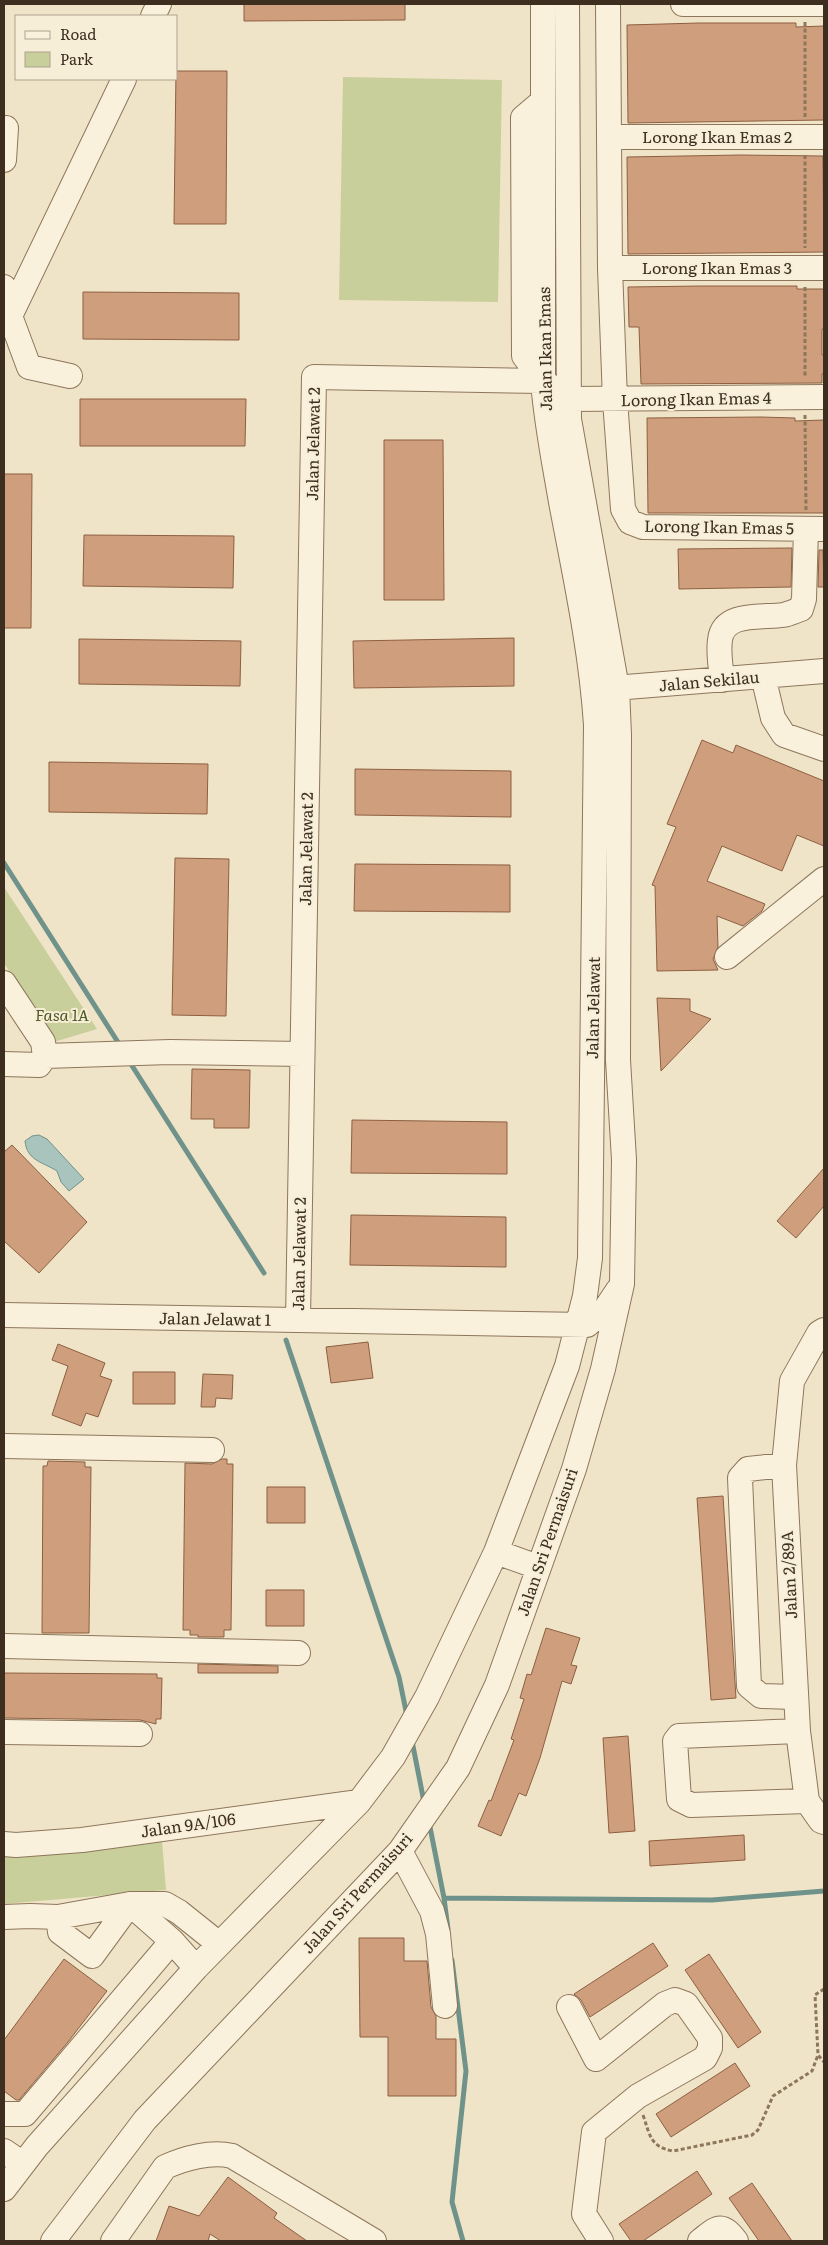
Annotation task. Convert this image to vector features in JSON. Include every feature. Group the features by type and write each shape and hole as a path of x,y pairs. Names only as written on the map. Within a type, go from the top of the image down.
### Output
{"street":[{"name":"Jalan Ikan Emas","path":"543,4 545,416 584,622 605,689"},
{"name":"Jalan Ikan Emas","path":"568,4 569,420 605,689"},
{"path":"608,4 610,268 615,400"},
{"path":"683,4 824,4"},
{"path":"10,316 124,80"},
{"path":"4,160 6,128"},
{"name":"Lorong Ikan Emas 2","path":"610,136 824,137"},
{"name":"Lorong Ikan Emas 3","path":"610,268 815,268"},
{"path":"4,287 10,316 29,367 70,376"},
{"name":"Jalan Jelawat 2","path":"298,1320 314,377 544,381"},
{"path":"544,381 568,399"},
{"name":"Lorong Ikan Emas 4","path":"568,399 824,397"},
{"name":"Lorong Ikan Emas 5","path":"615,400 623,509 630,522 643,528 815,529"},
{"path":"722,680 720,640 722,631 742,617 784,615 801,609 815,529"},
{"name":"Jalan Sekilau","path":"605,689 824,671"},
{"path":"763,676 773,718 784,735 824,749"},
{"name":"Jalan Jelawat","path":"605,689 620,735 618,1060 624,1160 622,1284"},
{"name":"Jalan Jelawat","path":"576,1325 585,1296 590,1258 596,735 605,689"},
{"path":"727,956 824,879"},
{"path":"4,983 43,1042 46,1056 39,1065 4,1064"},
{"path":"46,1056 170,1052 302,1054"},
{"path":"576,1325 587,1325 596,1318 606,1308 622,1284"},
{"name":"Jalan Sri Permaisuri","path":"52,2241 145,2120 407,1842 458,1768 497,1685 574,1469 603,1368 622,1284"},
{"name":"Jalan Jelawat 1","path":"4,1315 576,1325"},
{"path":"576,1325 587,1332 594,1341 599,1350 603,1368"},
{"path":"4,2189 23,2164 196,1968 359,1802 393,1756 427,1697 496,1552 567,1366 576,1325"},
{"name":"Jalan 2/89A","path":"824,1330 819,1333 792,1382 784,1466 798,1731 807,1801 821,1821 824,1822"},
{"path":"4,1446 212,1450"},
{"path":"784,1466 748,1469 740,1478 750,1686 761,1696 795,1697"},
{"path":"496,1552 538,1567"},
{"path":"4,1646 298,1652"},
{"path":"798,1731 679,1736 675,1741 680,1799 691,1805 807,1801"},
{"path":"4,1732 140,1734"},
{"name":"Jalan 9A/106","path":"10,1845 82,1840 359,1802"},
{"path":"407,1842 432,1911 438,1934 445,2006"},
{"path":"4,1917 58,1917 130,1904 165,1904 179,1912 219,1944"},
{"path":"58,1917 60,1932 92,1956 130,1904"},
{"path":"130,1904 172,1941 196,1968"},
{"path":"4,2114 25,2114 172,1941"},
{"path":"569,2006 596,2059 665,2004 675,2000 686,2004 710,2038 710,2048 705,2058 638,2096 594,2132 591,2142 584,2214 601,2241"},
{"path":"4,2151 23,2164"},
{"path":"113,2241 165,2167 177,2162 220,2153 232,2156 374,2241"},
{"path":"700,2241 718,2228 724,2228 729,2231 736,2241"}],"path":[{"path":"638,2096 650,2138 660,2148 673,2151 752,2135 758,2130 773,2096 812,2071 818,2055 816,1995 824,1989"},
{"path":"818,2055 824,2062"}],"green space":[{"path":"343,77 502,80 498,302 339,300"},
{"name":"Fasa 1A","path":"4,887 97,1029 54,1042 4,963"},
{"path":"162,1841 166,1890 4,1904 4,1852"}],"water":[{"path":"39,1135 47,1139 84,1179 69,1191 61,1182 57,1171 36,1160 26,1148 25,1141 32,1136"}],"building":[{"path":"244,4 405,4 405,20 244,21"},
{"path":"796,23 796,27 824,26 824,120 628,123 627,25"},
{"path":"178,71 227,71 226,224 174,224 176,80 178,80"},
{"path":"823,156 824,252 628,254 627,157"},
{"path":"797,286 797,289 824,289 822,355 824,355 824,374 822,374 822,383 641,384 639,327 629,327 628,287"},
{"path":"83,292 239,293 239,340 83,339"},
{"path":"80,399 246,399 245,446 80,446"},
{"path":"647,418 795,418 795,421 824,420 824,513 648,513"},
{"path":"384,440 443,440 444,600 384,600"},
{"path":"4,474 32,474 31,628 4,628"},
{"path":"84,535 234,536 233,588 83,586"},
{"path":"792,548 791,587 679,589 678,549"},
{"path":"819,550 823,550 824,587 818,587"},
{"path":"514,638 514,686 354,688 353,641"},
{"path":"79,639 241,641 240,686 79,684"},
{"path":"702,740 733,753 736,745 824,781 824,846 797,835 782,871 722,846 707,881 765,904 762,911 743,926 717,916 718,947 713,959 718,970 657,971 655,886 652,885 676,827 667,824"},
{"path":"49,762 208,764 207,814 49,812"},
{"path":"355,769 511,771 511,817 355,815"},
{"path":"175,858 229,859 226,1016 172,1015"},
{"path":"355,864 510,865 510,912 354,911"},
{"path":"657,998 690,999 690,1011 711,1019 661,1071"},
{"path":"192,1069 250,1070 249,1128 214,1128 214,1119 191,1119"},
{"path":"352,1120 507,1122 507,1174 351,1173"},
{"path":"12,1145 87,1222 39,1273 4,1241 4,1152"},
{"path":"824,1168 824,1206 796,1238 777,1221"},
{"path":"351,1215 506,1217 506,1267 350,1265"},
{"path":"368,1342 373,1378 331,1383 326,1347"},
{"path":"58,1344 105,1363 100,1376 112,1380 98,1417 86,1413 81,1426 52,1415 68,1366 52,1360"},
{"path":"133,1372 175,1372 175,1404 133,1404"},
{"path":"203,1374 233,1375 232,1399 216,1398 215,1407 201,1407"},
{"path":"222,1459 227,1459 227,1464 233,1464 231,1630 224,1630 224,1637 198,1637 198,1635 190,1635 190,1630 183,1630 185,1463 212,1464"},
{"path":"48,1461 85,1462 85,1467 91,1467 89,1633 42,1633 43,1466 47,1466"},
{"path":"267,1487 305,1487 305,1523 267,1523"},
{"path":"723,1496 736,1698 711,1700 697,1498"},
{"path":"266,1590 304,1590 304,1626 266,1626"},
{"path":"546,1628 580,1638 571,1665 577,1666 571,1684 562,1681 540,1758 526,1796 519,1793 501,1836 478,1826 489,1800 491,1801 514,1740 511,1739 524,1699 520,1698 527,1674 531,1675"},
{"path":"198,1664 278,1666 278,1673 198,1673"},
{"path":"4,1673 157,1674 157,1678 162,1678 161,1719 156,1719 156,1724 140,1720 4,1718"},
{"path":"628,1736 635,1831 609,1833 603,1738"},
{"path":"744,1835 745,1860 650,1866 649,1841"},
{"path":"359,1938 404,1938 404,1961 427,1961 431,2007 436,2016 436,2039 456,2039 456,2096 388,2096 388,2037 360,2037"},
{"path":"653,1943 668,1966 590,2017 581,2000 574,1994"},
{"path":"709,1954 761,2032 738,2048 685,1970"},
{"path":"64,1959 107,1991 68,2042 19,2100 16,2100 4,2091 4,2040"},
{"path":"735,2063 750,2086 671,2137 656,2114"},
{"path":"697,2171 712,2194 643,2241 631,2241 619,2224"},
{"path":"228,2177 277,2213 274,2218 307,2241 221,2241 210,2234 208,2241 156,2241 169,2206 199,2216"},
{"path":"752,2183 792,2241 759,2241 729,2198"}],"waterway":[{"path":"4,863 121,1047"},
{"path":"129,1061 264,1273"},
{"path":"286,1340 399,1677 407,1716"},
{"path":"412,1741 424,1802"},
{"path":"429,1822 448,1929"},
{"path":"444,1898 712,1900 824,1891"},
{"path":"452,1960 466,2071 452,2202 463,2241"}]}
